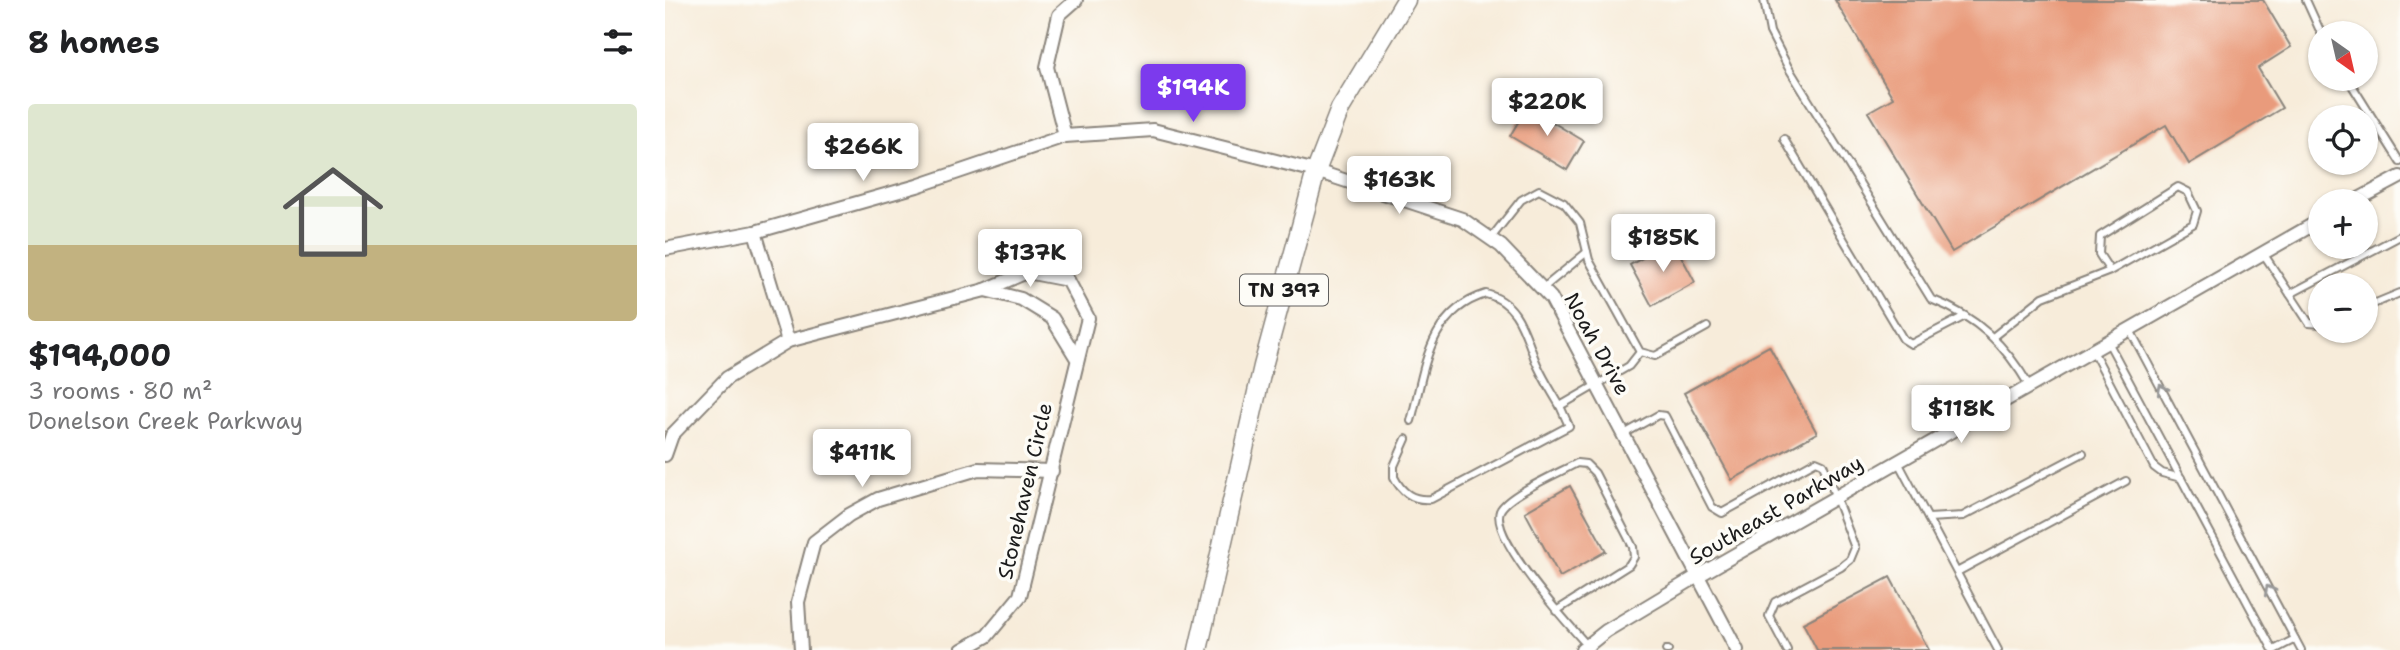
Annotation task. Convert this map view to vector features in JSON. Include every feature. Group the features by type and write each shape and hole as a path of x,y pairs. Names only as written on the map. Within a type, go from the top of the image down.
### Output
{"main road":[{"name":"TN 397","path":"1198,650 1263,366 1316,171 1340,110 1406,0"}],"street":[{"path":"1065,136 1047,67 1059,15 1076,0"},
{"name":"Noah Drive","path":"665,249 755,232 917,186 1065,136 1153,130 1316,171 1462,219 1491,239 1551,298 1599,385 1696,577 1737,650"},
{"path":"2378,189 2400,177"},
{"name":"Southeast Parkway","path":"1584,647 1696,577 2308,227"},
{"path":"755,232 788,341"},
{"name":"Stonehaven Circle","path":"665,454 668,434 727,378 788,341 985,290 1027,272 1068,279 1088,318 1076,357 1052,471 1020,596 987,636 962,650"},
{"name":"Stonehaven Circle","path":"985,290 1021,299 1052,318 1076,357"},
{"path":"801,650 799,603 814,542 849,515 879,499 978,469 1052,471"}],"lane":[{"path":"1765,0 1770,32 1788,67 1931,299 1965,316 1994,336 2011,354 2030,387"},
{"path":"2306,0 2316,21"},
{"path":"2356,91 2400,162"},
{"path":"1784,139 1903,340 1911,344 1920,341 1965,316"},
{"path":"1994,336 2043,297 2110,271 2193,224 2197,211 2188,192 2178,187 2100,236 2099,254 2110,271"},
{"path":"1491,239 1521,200 1539,190 1564,203 1580,223 1587,252 1640,352 1655,356 1707,327"},
{"path":"2290,294 2400,236"},
{"path":"1542,289 1587,252"},
{"path":"2263,253 2308,321"},
{"path":"2378,302 2400,293"},
{"path":"1406,439 1394,466 1394,477 1409,496 1420,500 1431,499 1569,426 1533,356 1520,319 1507,306 1486,294 1458,309 1437,329 1411,421"},
{"path":"2130,330 2301,650"},
{"path":"2108,342 2274,650 2295,639"},
{"path":"2092,351 2154,467 2162,473 2181,478"},
{"path":"1560,406 1629,366 1640,352"},
{"path":"1624,434 1658,415 1665,416 1712,507 1722,513 1816,461 1823,464 1855,548 1850,560 1841,567 1775,602 1769,616 1787,650"},
{"path":"1928,517 1963,516 2083,453"},
{"path":"1898,462 1998,650"},
{"path":"1556,611 1629,565 1634,557 1633,547 1595,473 1586,464 1577,463 1523,492 1505,503 1499,513 1500,524 1526,572 1556,611 1584,647"},
{"path":"1957,572 2126,481"}],"building":[{"path":"1835,0 2263,0 2291,47 2258,68 2282,108 2189,164 2166,125 1952,252 1868,112 1893,98"},
{"path":"1527,107 1584,141 1567,170 1510,136"},
{"path":"1673,241 1695,282 1652,306 1630,265"},
{"path":"1769,346 1817,433 1732,480 1684,393"},
{"path":"1570,486 1606,551 1560,577 1525,512"},
{"path":"1890,577 1929,650 1817,650 1803,623"}]}
